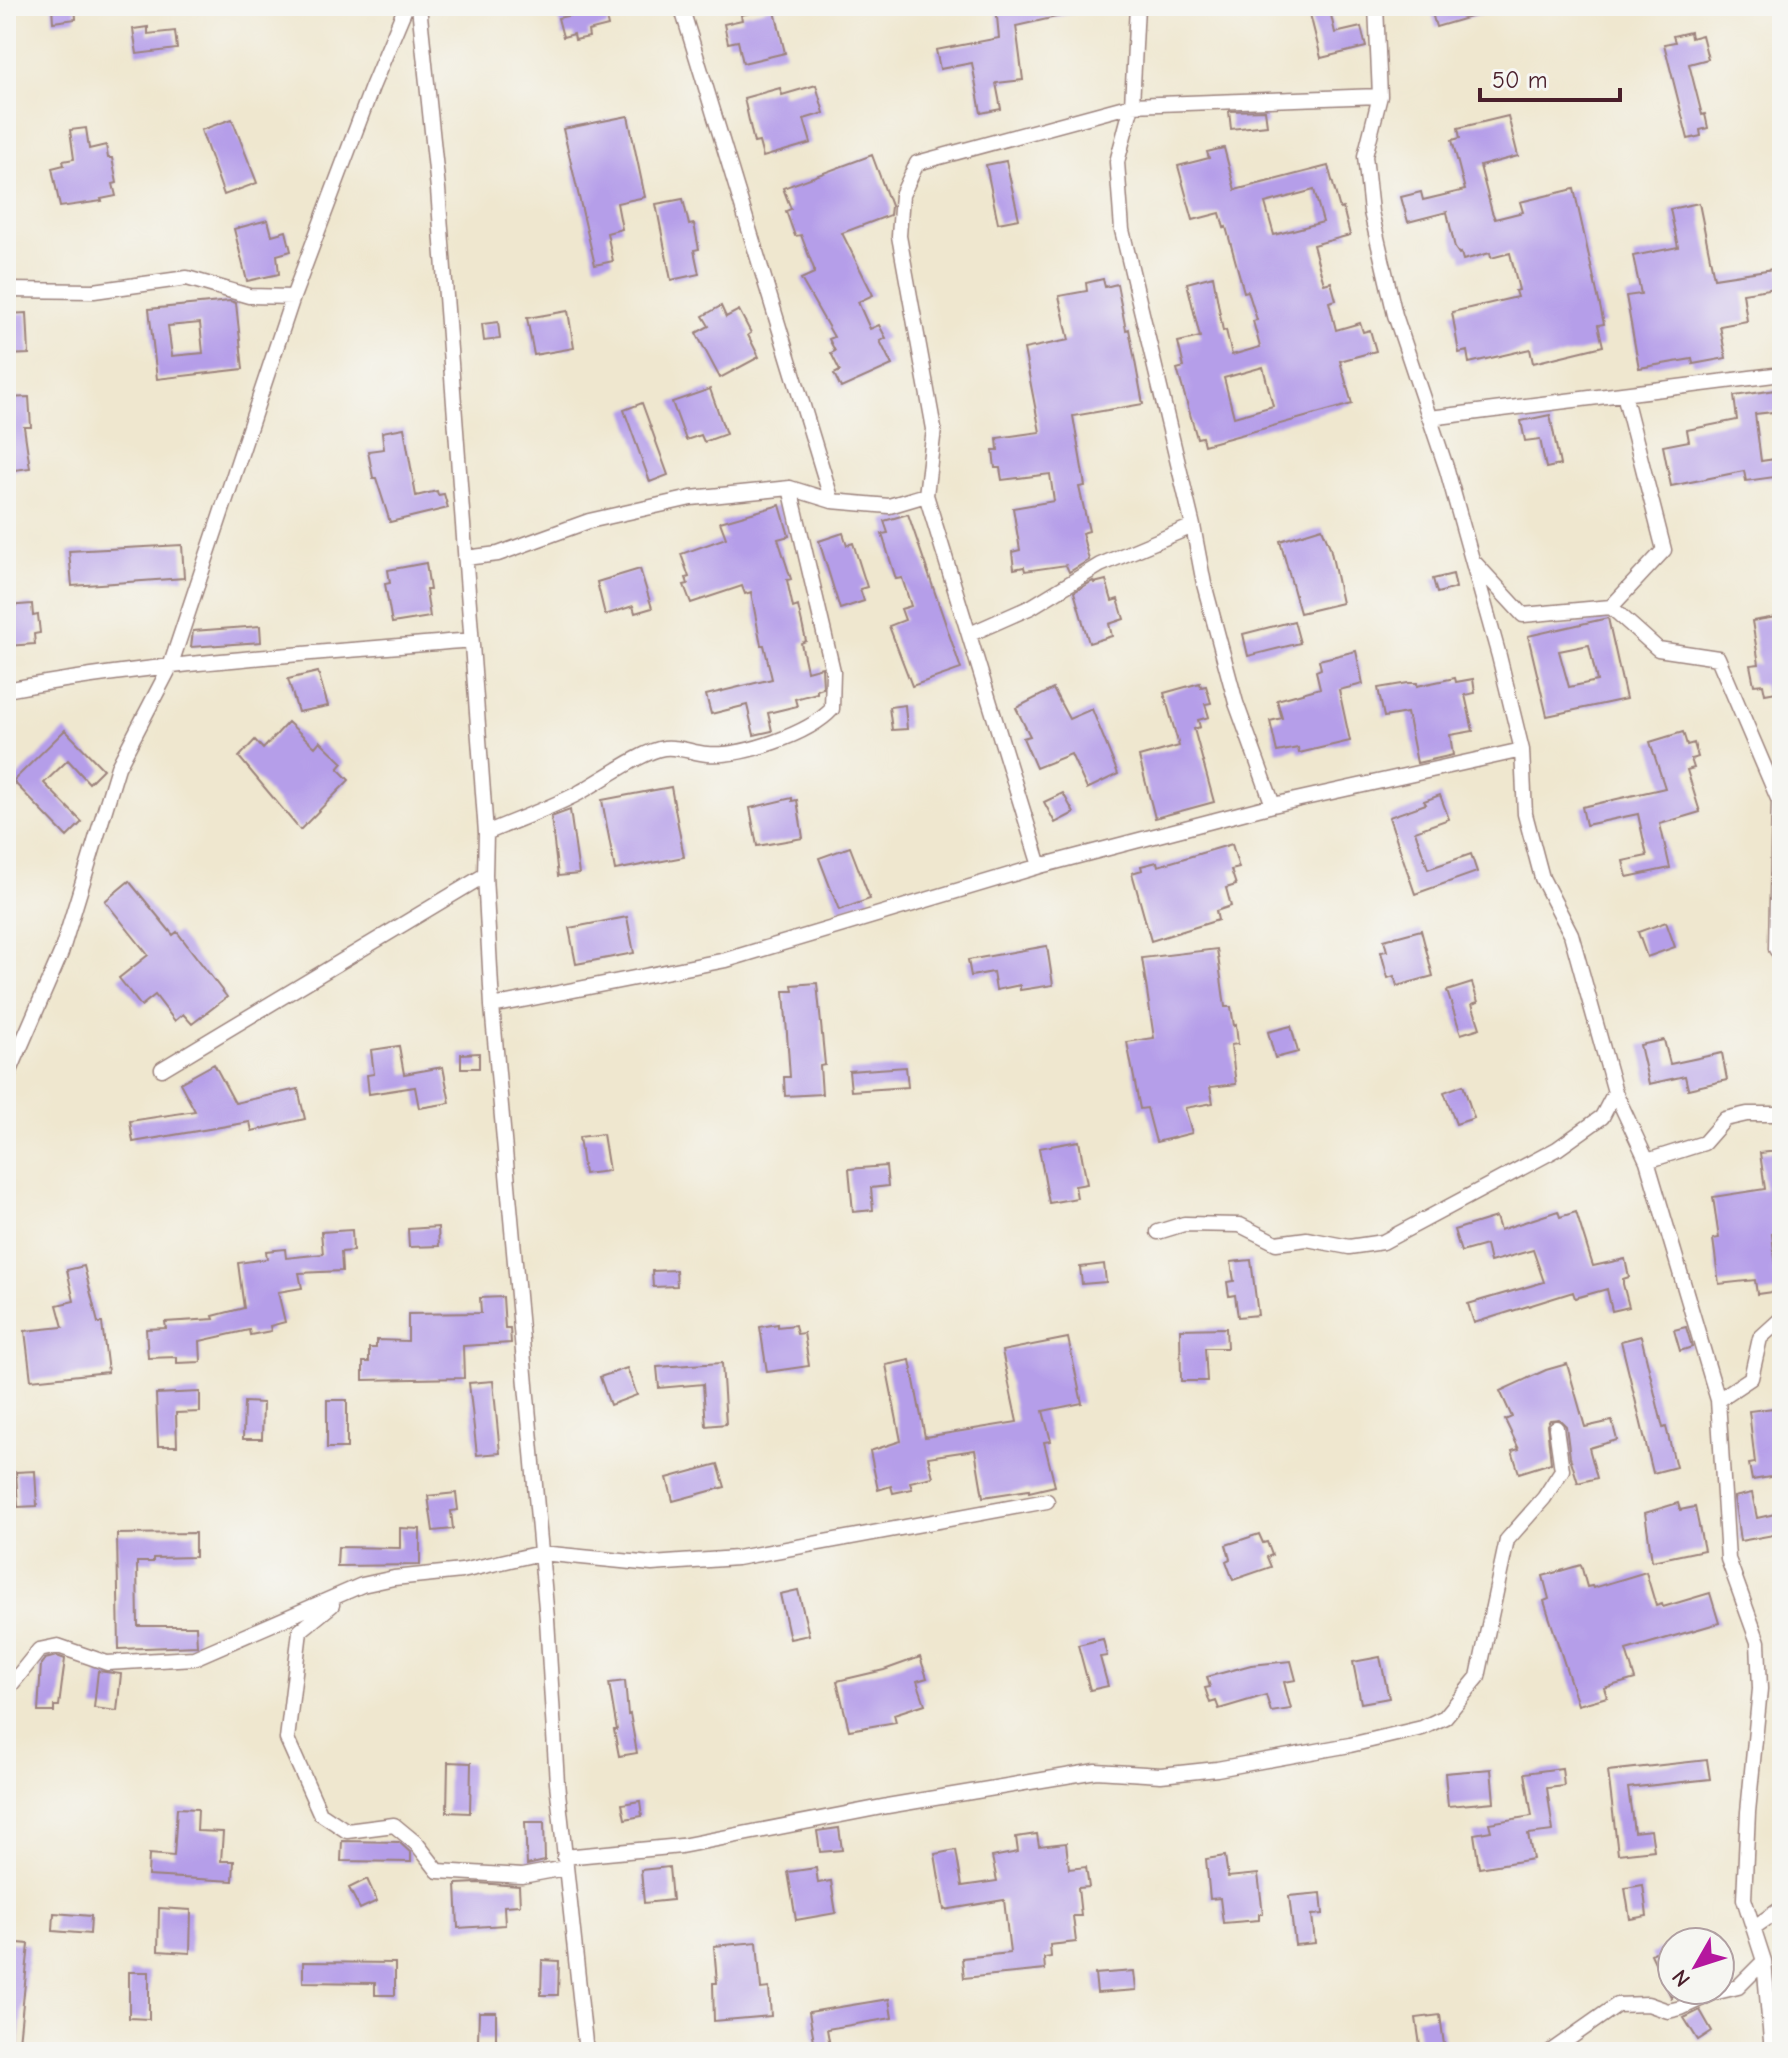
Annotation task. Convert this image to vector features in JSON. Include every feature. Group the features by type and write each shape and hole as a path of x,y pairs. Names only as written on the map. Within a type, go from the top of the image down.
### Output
{"street":[{"path":"6,1080 61,953 118,767 170,667 251,432 293,297 406,6"},
{"path":"419,6 438,189 486,833 485,875 492,1006 565,1862 585,2045 575,2052"},
{"path":"681,6 832,501"},
{"path":"1137,6 1132,105 1117,162 1122,230 1204,584 1236,703 1273,805"},
{"path":"1376,6 1380,96 1365,156 1371,212 1395,315 1447,470 1499,656 1522,750 1525,814 1542,878 1571,934 1615,1092 1647,1161 1718,1400 1728,1559 1758,1642 1760,1689 1748,1812 1744,1899 1764,1961 1772,2052"},
{"path":"1040,866 926,495 934,429 899,236 902,195 917,163 1132,105 1380,96"},
{"path":"6,290 94,291 187,278 249,296 293,297"},
{"path":"1430,418 1782,374"},
{"path":"1471,558 1523,615 1611,607 1664,550 1624,394"},
{"path":"465,558 498,554 589,521 691,498 790,488 832,501 889,506 926,495"},
{"path":"486,833 575,795 661,748 707,754 733,753 763,746 822,719 832,709 833,671 790,488"},
{"path":"970,634 1031,607 1100,565 1193,526"},
{"path":"1611,607 1658,649 1718,658 1779,801 1776,949 1782,956"},
{"path":"6,690 71,678 170,667 471,640"},
{"path":"492,1006 726,960 1040,866 1273,805 1522,750"},
{"path":"162,1069 485,875"},
{"path":"1158,1232 1184,1224 1240,1225 1276,1243 1307,1239 1349,1247 1383,1242 1557,1149 1602,1117 1615,1092"},
{"path":"1647,1161 1704,1143 1725,1119 1747,1114 1782,1114"},
{"path":"1718,1400 1751,1378 1760,1338 1782,1318"},
{"path":"362,1585 300,1631 287,1739 320,1813 347,1831 394,1825 417,1844 438,1871 522,1876 565,1862 681,1846 948,1795 1096,1771 1161,1775 1217,1769 1350,1745 1422,1728 1445,1717 1478,1677 1507,1540 1544,1498 1562,1470 1556,1428"},
{"path":"6,1691 39,1650 58,1646 107,1663 194,1658 362,1585 394,1578 462,1571 541,1553 652,1564 737,1558 1047,1501"},
{"path":"1753,1928 1782,1908"},
{"path":"1550,2052 1617,2005 1648,2004 1668,2011 1681,2008 1713,1993 1738,1987 1764,1961"}],"building":[{"path":"52,6 75,6 76,19 53,22"},
{"path":"996,6 1074,6 1074,13 1016,26 1023,80 996,83 1001,109 981,113 972,63 940,69 936,50 999,38"},
{"path":"1308,6 1329,6 1335,33 1361,27 1366,47 1321,58"},
{"path":"1430,6 1494,6 1494,10 1436,27"},
{"path":"774,7 785,53 743,63 738,41 728,43 724,24 742,20 741,15"},
{"path":"604,8 608,26 588,31 589,37 575,40 574,34 563,37 558,18"},
{"path":"148,27 148,34 175,31 177,49 137,54 133,29"},
{"path":"1690,32 1691,38 1702,35 1708,59 1689,64 1708,128 1700,130 1701,136 1688,139 1664,44 1675,42 1673,36"},
{"path":"816,85 824,113 804,119 811,143 763,157 759,142 754,143 744,98 780,88 782,95"},
{"path":"1265,110 1267,125 1231,129 1229,111"},
{"path":"628,116 645,197 617,203 622,229 607,233 613,261 595,265 563,129"},
{"path":"1508,116 1518,156 1480,166 1492,212 1495,219 1523,212 1520,202 1574,189 1604,324 1598,325 1603,346 1533,363 1530,349 1469,363 1467,351 1459,353 1452,312 1517,297 1515,291 1519,290 1510,253 1491,258 1490,253 1463,260 1455,248 1447,212 1408,222 1401,197 1421,192 1423,200 1465,190 1452,140 1460,138 1458,128"},
{"path":"232,119 257,183 224,195 201,130"},
{"path":"86,128 89,149 106,145 108,158 112,158 116,196 60,207 52,168 74,159 70,130"},
{"path":"1224,148 1235,190 1328,166 1350,235 1313,245 1324,284 1331,282 1336,300 1329,302 1336,330 1360,323 1363,332 1370,330 1376,351 1340,361 1352,404 1204,445 1202,437 1197,438 1177,369 1184,367 1178,342 1200,337 1187,283 1213,276 1223,331 1226,330 1232,355 1260,347 1253,321 1257,320 1248,291 1244,292 1220,213 1193,220 1178,166 1209,158 1207,152","holes":["1314,190 1323,222 1274,235 1265,203","1263,367 1273,406 1234,417 1224,378"]},
{"path":"872,155 891,206 890,215 842,233 873,295 858,302 870,329 879,325 886,338 880,341 892,365 841,388 834,374 840,371 831,353 835,351 829,339 834,337 801,279 814,273 814,269 801,235 795,236 786,211 791,209 783,188"},
{"path":"1006,161 1019,219 998,223 986,165"},
{"path":"683,199 689,225 694,224 699,249 694,250 699,274 671,280 656,204"},
{"path":"1699,203 1714,278 1780,268 1782,287 1743,293 1747,321 1720,326 1726,358 1693,364 1692,359 1639,368 1626,296 1641,294 1633,256 1678,247 1670,209"},
{"path":"268,220 272,235 286,231 291,251 277,255 279,274 247,281 234,229"},
{"path":"1103,279 1105,287 1117,284 1143,404 1073,416 1085,486 1079,487 1089,531 1082,533 1089,560 1069,572 1066,565 1025,571 1024,567 1014,569 1012,552 1020,550 1013,508 1054,501 1050,474 1002,480 1000,468 995,468 993,450 998,450 997,438 1040,432 1024,349 1069,340 1059,296 1087,291 1086,283"},
{"path":"230,301 236,303 243,369 157,379 149,309","holes":["200,323 203,353 172,356 168,326"]},
{"path":"721,306 726,317 739,310 759,357 720,378 696,333 709,326 703,316"},
{"path":"568,311 574,348 534,355 527,318"},
{"path":"27,313 29,354 6,355 6,314"},
{"path":"498,322 500,339 484,341 482,324"},
{"path":"710,389 726,434 704,442 701,435 686,440 672,402"},
{"path":"1782,389 1782,411 1755,414 1761,461 1782,458 1782,476 1746,481 1744,471 1671,486 1663,446 1689,441 1687,430 1737,420 1734,396"},
{"path":"29,397 31,427 24,427 30,468 6,471 6,398"},
{"path":"642,403 668,475 650,482 624,410"},
{"path":"1550,415 1560,465 1546,468 1540,439 1525,441 1521,421"},
{"path":"404,428 416,496 437,491 438,495 444,494 448,508 390,522 376,478 373,478 368,451 384,449 382,432"},
{"path":"780,505 789,536 778,539 791,579 787,580 793,608 798,606 806,641 801,643 807,671 822,667 823,688 817,693 795,699 797,706 768,713 772,731 754,735 747,705 711,714 706,695 772,679 764,645 761,645 751,592 745,594 742,586 691,603 684,585 688,584 686,578 689,577 681,554 726,538 720,522"},
{"path":"908,514 961,669 912,686 889,626 905,620 901,609 911,606 902,578 896,579 882,534 888,533 884,521"},
{"path":"1322,528 1330,547 1342,603 1300,613 1280,541"},
{"path":"843,533 847,545 853,543 867,587 860,589 864,601 840,609 819,541"},
{"path":"182,545 184,578 72,586 69,551"},
{"path":"426,563 430,617 392,623 385,584 390,583 388,570"},
{"path":"640,569 652,608 635,613 633,606 605,615 597,582"},
{"path":"1453,574 1456,588 1437,593 1433,579"},
{"path":"1106,580 1112,601 1118,599 1124,619 1109,624 1112,636 1089,643 1074,592 1093,581"},
{"path":"32,604 33,616 38,615 40,633 34,634 35,644 6,646 6,606"},
{"path":"1776,617 1782,653 1782,691 1765,694 1763,684 1754,685 1750,665 1759,664 1752,621"},
{"path":"1608,618 1626,699 1547,716 1528,636","holes":["1589,645 1597,681 1569,687 1559,651"]},
{"path":"1294,621 1300,643 1248,656 1243,634"},
{"path":"260,626 261,642 191,647 193,631"},
{"path":"1356,651 1363,684 1339,690 1350,741 1299,753 1298,748 1277,752 1270,721 1282,718 1277,700 1320,688 1316,671 1321,669 1319,660"},
{"path":"318,672 328,706 298,712 288,679"},
{"path":"1455,678 1456,682 1473,679 1475,693 1465,695 1473,731 1450,735 1453,755 1417,763 1407,713 1384,717 1378,688 1408,683 1417,683 1417,686"},
{"path":"1200,683 1201,687 1206,686 1211,703 1205,704 1209,717 1198,720 1200,727 1194,729 1214,802 1155,818 1139,757 1179,746 1164,693"},
{"path":"1053,689 1069,719 1092,709 1118,774 1087,789 1071,754 1036,768 1023,738 1030,736 1016,708"},
{"path":"905,705 907,729 892,730 889,707"},
{"path":"288,722 315,747 320,741 343,763 338,769 349,780 300,830 239,757 255,740 263,749"},
{"path":"65,730 103,769 89,783 68,760 44,783 82,822 67,837 13,781"},
{"path":"1683,732 1687,745 1694,743 1698,757 1691,759 1694,768 1687,770 1700,812 1660,824 1670,868 1627,877 1623,861 1647,856 1638,814 1586,825 1582,807 1665,788 1650,742"},
{"path":"671,787 684,857 615,870 602,800"},
{"path":"1063,793 1074,813 1055,823 1044,802"},
{"path":"1440,795 1449,819 1415,831 1428,869 1471,854 1477,872 1415,894 1389,817 1426,804 1424,801"},
{"path":"792,798 792,801 797,800 803,838 757,846 750,808"},
{"path":"570,810 579,874 558,876 551,817"},
{"path":"1232,844 1239,868 1231,870 1236,885 1226,888 1231,906 1216,911 1218,920 1151,941 1132,873 1142,870 1141,866 1157,862 1158,866"},
{"path":"850,847 870,899 839,910 819,858"},
{"path":"129,881 173,935 177,932 227,997 192,1024 183,1014 175,1021 155,995 141,1006 119,978 148,955 105,901"},
{"path":"627,917 634,953 576,964 569,928"},
{"path":"1666,922 1675,947 1647,957 1638,932"},
{"path":"1421,930 1433,976 1397,986 1394,976 1388,978 1381,952 1387,951 1384,940"},
{"path":"1047,946 1053,985 1020,990 1020,985 996,990 993,972 971,976 968,960"},
{"path":"1217,949 1225,1007 1231,1007 1236,1025 1238,1044 1231,1045 1236,1084 1210,1087 1213,1103 1185,1108 1192,1133 1156,1142 1147,1108 1140,1109 1127,1042 1154,1038 1142,958"},
{"path":"817,983 825,1065 820,1066 822,1094 785,1096 784,1077 790,1077 784,991 793,991 792,985"},
{"path":"1472,983 1478,1002 1472,1004 1480,1028 1461,1034 1447,991"},
{"path":"1291,1026 1298,1052 1275,1058 1268,1032"},
{"path":"1664,1040 1670,1064 1722,1053 1727,1080 1688,1089 1685,1076 1649,1084 1640,1045"},
{"path":"399,1046 404,1074 443,1067 450,1103 419,1108 415,1087 369,1094 367,1075 374,1074 371,1050"},
{"path":"479,1053 479,1068 461,1068 461,1054"},
{"path":"214,1064 235,1103 298,1089 305,1119 252,1131 250,1122 133,1142 130,1121 195,1111 180,1083"},
{"path":"906,1067 908,1087 851,1091 849,1071"},
{"path":"1463,1085 1474,1118 1456,1124 1444,1092"},
{"path":"603,1134 609,1171 584,1174 579,1137"},
{"path":"1079,1141 1087,1184 1075,1186 1077,1198 1049,1203 1039,1148"},
{"path":"1778,1151 1782,1166 1782,1233 1772,1234 1779,1291 1757,1294 1755,1280 1719,1284 1713,1239 1719,1238 1713,1197 1765,1189 1760,1153"},
{"path":"886,1166 888,1186 871,1188 873,1210 853,1212 849,1169"},
{"path":"1558,1211 1560,1217 1576,1212 1593,1266 1625,1259 1629,1277 1623,1279 1623,1284 1629,1307 1612,1311 1607,1289 1575,1298 1573,1292 1474,1323 1468,1304 1544,1282 1533,1250 1490,1262 1486,1245 1461,1252 1454,1230 1496,1217 1500,1230"},
{"path":"438,1227 439,1246 409,1247 408,1229"},
{"path":"352,1230 353,1251 341,1252 342,1271 299,1273 302,1288 278,1292 285,1322 270,1326 271,1331 250,1335 249,1330 200,1341 201,1362 177,1363 177,1357 148,1358 146,1329 166,1328 165,1322 214,1319 213,1316 244,1308 238,1263 267,1259 266,1251 285,1249 286,1258 323,1254 321,1232"},
{"path":"1251,1260 1258,1315 1238,1317 1235,1295 1229,1296 1227,1282 1234,1281 1231,1262"},
{"path":"1104,1264 1106,1282 1082,1284 1080,1267"},
{"path":"84,1266 98,1323 102,1323 108,1372 31,1380 25,1331 63,1327 57,1305 74,1301 67,1270"},
{"path":"676,1270 677,1286 653,1287 652,1271"},
{"path":"503,1297 505,1328 510,1328 511,1343 463,1346 464,1378 363,1380 363,1362 369,1362 369,1348 376,1348 376,1340 408,1341 408,1314 481,1313 480,1298"},
{"path":"778,1324 778,1327 795,1325 797,1334 804,1333 809,1366 767,1372 760,1327"},
{"path":"1686,1327 1692,1347 1680,1351 1674,1330"},
{"path":"1226,1328 1227,1348 1205,1348 1207,1381 1181,1381 1180,1329"},
{"path":"1641,1336 1663,1428 1666,1427 1676,1467 1653,1473 1621,1341"},
{"path":"1068,1338 1082,1403 1043,1411 1051,1441 1044,1442 1055,1486 983,1497 975,1450 928,1457 933,1477 910,1482 912,1489 893,1493 891,1486 878,1490 870,1451 901,1441 886,1365 910,1360 925,1437 1017,1422 1002,1351"},
{"path":"722,1363 726,1424 706,1426 703,1384 659,1388 657,1367"},
{"path":"1567,1364 1585,1427 1612,1421 1617,1440 1589,1448 1597,1478 1578,1483 1570,1457 1566,1426 1559,1419 1550,1420 1547,1425 1551,1463 1519,1473 1512,1451 1519,1449 1505,1420 1512,1417 1500,1391"},
{"path":"627,1368 637,1395 610,1405 600,1377"},
{"path":"493,1381 500,1453 477,1455 469,1383"},
{"path":"200,1392 200,1412 176,1413 177,1446 158,1446 156,1394"},
{"path":"327,1400 347,1400 347,1448 327,1448"},
{"path":"244,1402 263,1403 262,1439 243,1439"},
{"path":"1782,1407 1782,1475 1752,1480 1749,1464 1755,1463 1749,1411"},
{"path":"718,1464 725,1487 673,1501 667,1478"},
{"path":"35,1471 37,1506 18,1507 16,1472"},
{"path":"456,1493 458,1510 451,1511 453,1529 433,1531 428,1496"},
{"path":"1752,1493 1757,1518 1775,1514 1779,1534 1740,1541 1734,1497"},
{"path":"1678,1503 1680,1510 1695,1507 1704,1550 1652,1561 1645,1513"},
{"path":"400,1528 420,1529 420,1565 337,1566 338,1547 400,1548"},
{"path":"195,1533 195,1557 153,1558 153,1562 137,1562 138,1626 196,1626 197,1646 119,1649 117,1534"},
{"path":"1259,1534 1263,1543 1267,1542 1272,1555 1267,1557 1271,1567 1233,1580 1226,1561 1230,1559 1226,1545"},
{"path":"1581,1565 1587,1587 1593,1588 1646,1572 1656,1606 1662,1604 1663,1607 1710,1593 1719,1623 1626,1650 1635,1679 1604,1688 1607,1697 1578,1705 1544,1601 1549,1599 1543,1576"},
{"path":"798,1590 809,1635 790,1639 780,1594"},
{"path":"1103,1639 1107,1656 1100,1657 1108,1686 1090,1690 1078,1645"},
{"path":"57,1656 65,1659 59,1706 54,1706 54,1712 38,1712 41,1664 45,1659"},
{"path":"920,1657 927,1678 917,1681 925,1704 894,1714 896,1722 849,1730 837,1681 884,1670"},
{"path":"1380,1657 1389,1698 1361,1703 1353,1662"},
{"path":"1291,1661 1296,1680 1284,1682 1291,1709 1271,1712 1266,1695 1219,1709 1216,1701 1210,1703 1205,1688 1210,1687 1207,1677 1251,1665"},
{"path":"98,1671 121,1674 117,1711 94,1708"},
{"path":"625,1681 628,1715 637,1753 619,1756 609,1683"},
{"path":"1707,1760 1710,1779 1628,1788 1634,1832 1651,1830 1654,1850 1618,1854 1608,1771"},
{"path":"448,1762 471,1763 470,1813 447,1812"},
{"path":"1562,1768 1564,1786 1547,1788 1553,1831 1528,1834 1533,1859 1479,1868 1474,1834 1491,1831 1489,1823 1532,1816 1525,1773"},
{"path":"1491,1769 1494,1802 1448,1806 1445,1773"},
{"path":"640,1801 642,1816 625,1819 622,1804"},
{"path":"177,1808 198,1809 197,1831 223,1832 221,1861 234,1861 233,1881 148,1876 149,1854 174,1856"},
{"path":"525,1822 544,1822 545,1861 527,1865"},
{"path":"839,1828 842,1850 820,1852 817,1831"},
{"path":"1037,1834 1039,1846 1066,1843 1069,1869 1086,1867 1089,1887 1078,1888 1081,1916 1073,1916 1076,1942 1050,1945 1051,1957 1044,1958 1045,1970 964,1978 962,1958 1010,1953 1004,1900 944,1910 935,1854 956,1850 962,1886 997,1881 992,1857 1018,1852 1016,1837"},
{"path":"342,1841 399,1842 411,1853 411,1862 341,1861"},
{"path":"1225,1856 1228,1877 1258,1874 1263,1914 1259,1914 1259,1920 1223,1923 1220,1898 1210,1899 1206,1859"},
{"path":"669,1867 672,1900 644,1903 641,1870"},
{"path":"816,1868 818,1883 831,1881 836,1913 796,1920 788,1872"},
{"path":"367,1879 377,1901 360,1909 349,1888"},
{"path":"456,1884 519,1886 520,1905 504,1906 505,1925 458,1928"},
{"path":"1643,1885 1647,1916 1630,1919 1625,1888"},
{"path":"1321,1893 1323,1914 1312,1915 1315,1943 1295,1945 1289,1896"},
{"path":"159,1908 191,1910 190,1953 158,1951"},
{"path":"54,1913 91,1916 90,1934 53,1931"},
{"path":"6,1942 29,1944 18,2052 6,2052"},
{"path":"757,1942 761,1989 769,1988 771,2016 714,2021 713,1983 717,1983 714,1946"},
{"path":"542,1960 559,1961 558,1995 541,1995"},
{"path":"303,1962 395,1963 395,1995 375,1995 375,1983 303,1982"},
{"path":"1134,1971 1136,1990 1097,1993 1095,1974"},
{"path":"129,1972 149,1972 149,2019 129,2018"},
{"path":"889,1999 892,2018 827,2029 831,2052 816,2052 809,2012"},
{"path":"1700,2010 1712,2031 1698,2040 1684,2018"},
{"path":"479,2012 496,2012 496,2040 478,2040"},
{"path":"1440,2015 1445,2052 1421,2052 1416,2018"}]}
